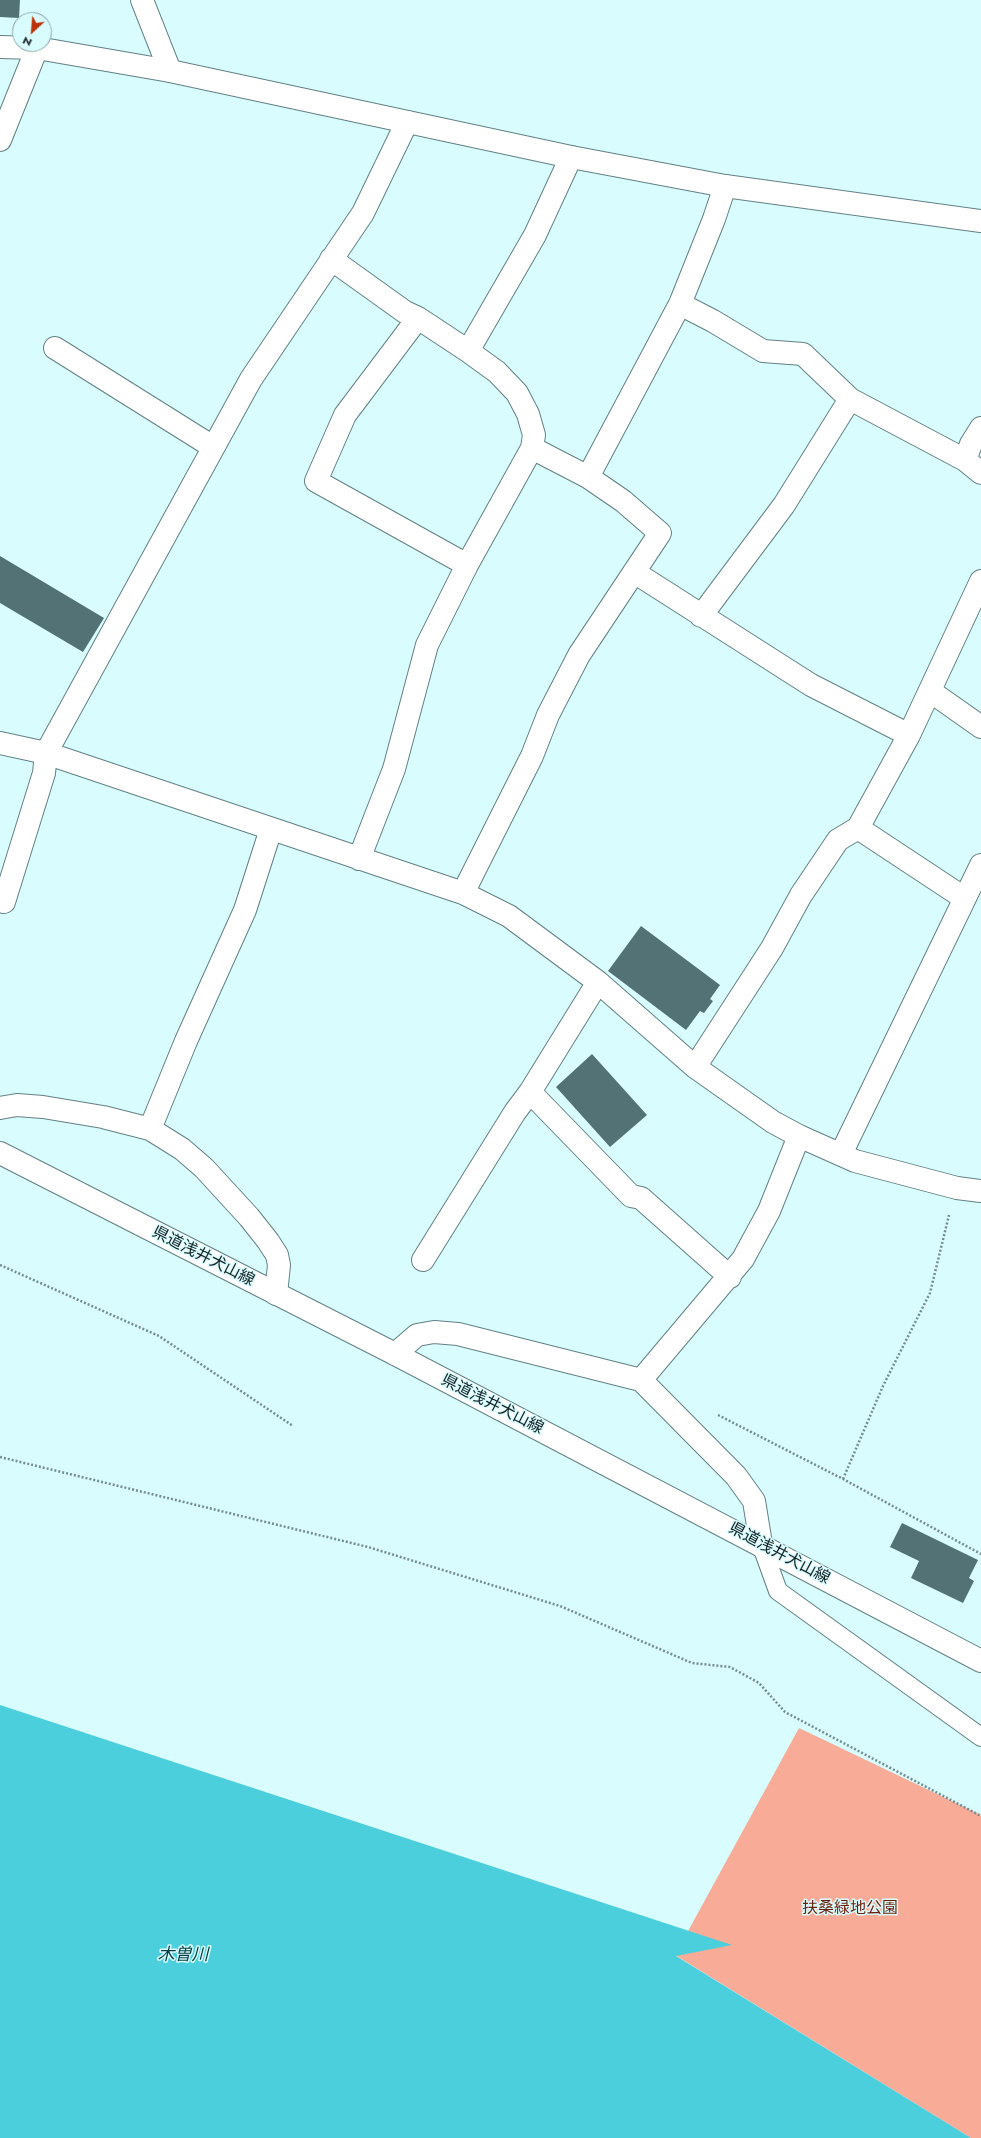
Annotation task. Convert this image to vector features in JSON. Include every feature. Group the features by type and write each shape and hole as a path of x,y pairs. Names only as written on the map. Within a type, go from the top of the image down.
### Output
{"street":[{"path":"142,0 170,70"},
{"path":"0,47 12,47"},
{"path":"52,50 170,70 571,157 726,186 981,221"},
{"path":"0,140 35,52"},
{"path":"4,902 44,773 46,753 251,379 363,213 407,122"},
{"path":"468,351 535,234 571,157"},
{"path":"588,476 680,304 726,186"},
{"path":"331,259 405,312 418,318 497,372 518,393 532,425 534,435 532,448 467,565 427,645 394,769 359,859"},
{"path":"680,304 713,321 763,351 803,354 850,399 973,466"},
{"path":"418,318 345,415 316,481 467,565"},
{"path":"55,348 213,447"},
{"path":"701,616 784,505 850,399"},
{"path":"973,466 971,444 981,428"},
{"path":"464,893 532,756 548,715 579,655 660,533 623,501 588,476 532,448"},
{"path":"634,572 701,616 811,684 908,735"},
{"path":"696,1067 772,948 801,895 838,840 858,828 930,691 981,581"},
{"path":"930,691 981,727"},
{"path":"0,743 46,753 464,893 509,916 598,982 696,1067 773,1122 799,1136 855,1161 957,1188 981,1191"},
{"path":"858,828 964,898"},
{"path":"150,1129 186,1041 244,910 271,829"},
{"path":"841,1154 981,865"},
{"path":"423,1260 598,982"},
{"path":"530,1092 631,1196 641,1198 730,1277"},
{"path":"0,1108 17,1105 43,1107 103,1117 150,1129 182,1149 204,1168 249,1217 277,1254 279,1265 276,1294"},
{"path":"641,1380 744,1259 769,1211 799,1136"},
{"name":"県道浅井犬山線","path":"0,1153 394,1354 761,1544 981,1661"},
{"path":"394,1354 417,1335 434,1332 458,1334 641,1380 736,1476 750,1495 754,1501 761,1544"}],"lane":[{"path":"761,1544 778,1592 981,1737"}],"path":[{"path":"843,1479 883,1386 930,1293 942,1234 957,1188"},
{"path":"0,1265 159,1336 293,1426"},
{"path":"712,1412 843,1479 981,1554"},
{"path":"0,1458 368,1547 560,1606 692,1663 730,1668 759,1683 785,1712 981,1816"}],"green space":[{"name":"扶桑緑地公園","path":"799,1728 981,1815 981,2138 971,2138 675,1955"}],"water":[{"name":"木曽川","path":"0,1705 732,1945 676,1956 971,2138 0,2138"}],"building":[{"path":"0,0 20,0 19,12 12,12 12,18 0,17"},
{"path":"0,556 104,618 83,652 0,603"},
{"path":"641,926 720,985 710,999 713,1001 704,1013 700,1011 686,1030 608,971"},
{"path":"592,1054 647,1115 610,1147 556,1087"},
{"path":"902,1523 978,1560 969,1578 974,1581 963,1603 911,1578 919,1561 890,1547"}]}
